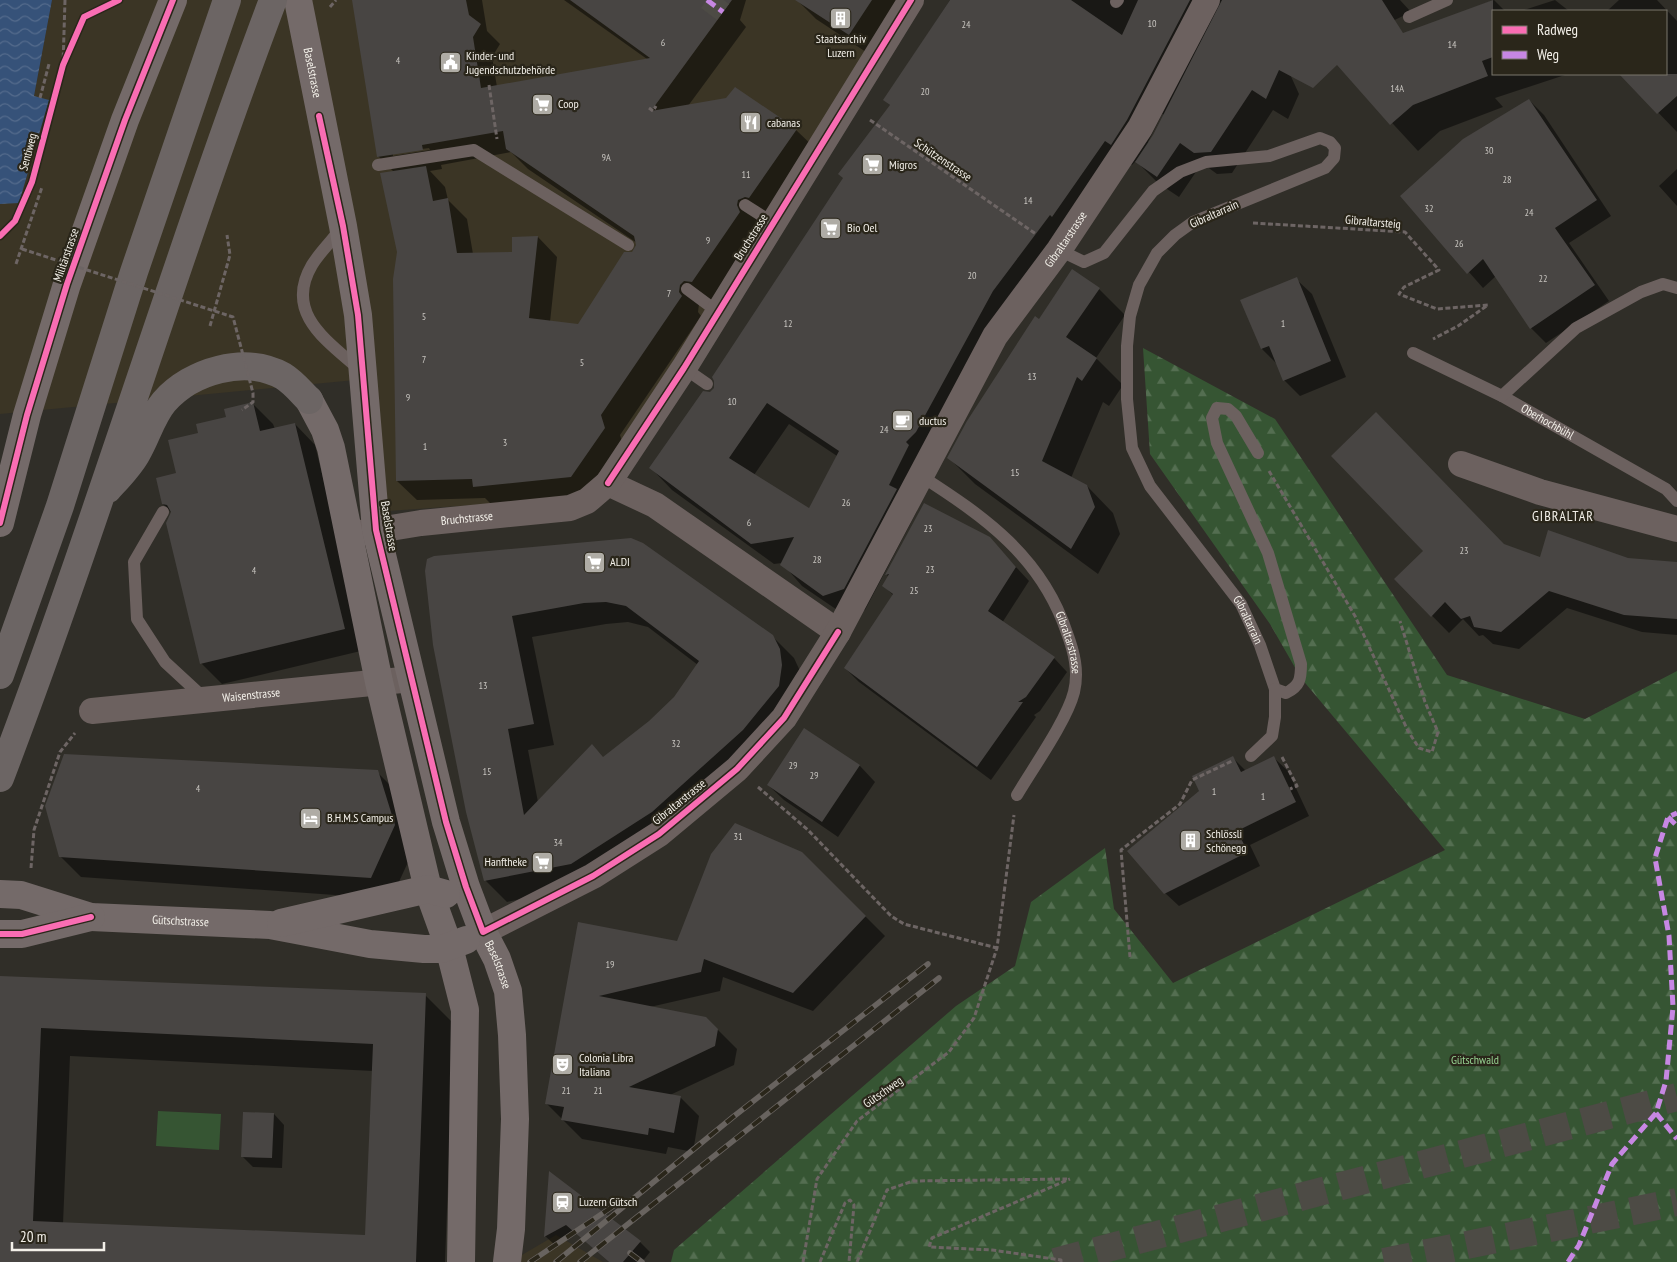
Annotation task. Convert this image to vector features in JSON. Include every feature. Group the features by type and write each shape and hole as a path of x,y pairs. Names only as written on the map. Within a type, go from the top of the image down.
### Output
{"highway":[{"path":"0,675 60,506 134,272 227,0"},
{"path":"0,778 227,122 273,0"},
{"path":"96,504 136,456 163,404 176,390 208,371 243,368 261,369 283,376 309,400"}],"main road":[{"name":"Militärstrasse","path":"0,523 27,415 67,284 126,120 173,0"},
{"name":"Baselstrasse","path":"298,0 343,226 358,315 376,530 446,822 466,887 483,932 497,959 508,991 512,1035 515,1119 511,1229 507,1262"},
{"path":"309,400 325,430 331,448 379,682 428,889 449,947 465,1010 461,1262"},
{"path":"428,889 452,896 472,913 483,932 449,947 424,949 370,944 270,925 428,889"},
{"path":"0,894 21,895 91,917"},
{"path":"0,934 22,934 91,917"},
{"name":"Gütschstrasse","path":"91,917 270,925"}],"street":[{"name":"Bruchstrasse","path":"349,535 420,523 570,508 587,501 608,483 684,368 911,0"},
{"name":"Gibraltarstrasse","path":"483,932 593,876 659,834 737,768 784,718 838,632 995,336 1059,250 1140,128 1207,0"},
{"path":"1461,464 1540,492 1677,529"},
{"path":"608,483 655,505 838,632"},
{"name":"Waisenstrasse","path":"92,711 204,698 412,679"}],"lane":[{"path":"1409,17 1447,0"},
{"name":"Gibraltarrain","path":"1059,250 1084,262 1104,253 1153,190 1180,172 1206,162 1269,156 1320,138 1330,142 1335,148 1334,158 1325,168 1308,177 1210,214 1193,222 1174,235 1157,253 1139,285 1130,316 1127,346 1126,399 1132,448 1150,486 1193,538 1241,604 1260,645 1274,689 1275,716 1272,736"},
{"path":"378,165 474,150 628,246"},
{"path":"745,205 773,223"},
{"path":"343,226 312,265 303,287 302,302 315,330 362,373"},
{"path":"1502,396 1576,328 1642,292 1663,284 1677,288"},
{"path":"687,289 718,312"},
{"name":"Oberhochbühl","path":"1413,353 1502,396 1666,489 1677,500"},
{"path":"684,368 707,384"},
{"path":"1258,453 1236,416 1228,409 1218,408 1212,418 1217,443 1268,553 1301,664 1301,678 1295,689 1286,693 1274,689"},
{"name":"Gibraltarstrasse","path":"921,476 975,510 1013,544 1044,581 1061,613 1076,659 1074,691 1067,710 1017,795"},
{"path":"163,512 134,562 137,619 165,662 204,698"},
{"path":"1252,756 1272,736"}],"path":[{"path":"61,74 63,65 65,0"},
{"path":"63,65 70,49"},
{"path":"40,98 49,64"},
{"path":"489,85 499,147 491,160"},
{"path":"649,108 653,111 656,106"},
{"path":"16,264 42,187"},
{"path":"210,326 230,255 227,235"},
{"path":"22,249 233,317 253,393 253,402 242,410"},
{"path":"1258,453 1355,616 1408,731 1419,748 1432,752 1438,732 1425,702 1400,621"},
{"path":"30,872 34,830 60,752 92,711"},
{"path":"1272,736 1297,786 1290,789"},
{"path":"1130,957 1121,850 1180,804 1192,780 1236,758 1252,756"},
{"path":"752,782 808,830 891,916 904,924 997,948"},
{"path":"857,1262 887,1190 912,1181 1070,1179 932,1238 928,1247 992,1250 1061,1260 1061,1262"},
{"path":"820,1262 845,1203 850,1200 854,1205 849,1262"}],"shaded area":[{"path":"52,0 903,0 587,497 388,511 376,378 0,414 0,204 19,202 49,101 34,96"},
{"path":"556,1235 603,1262 510,1262"}],"green space":[{"name":"Gütschwald","path":"1143,348 1275,419 1447,675 1585,719 1677,671 1677,1262 671,1262 674,1250 956,1006 1015,966 1031,902 1105,848 1114,909 1173,983 1445,850 1301,678 1270,624 1150,454"},
{"path":"158,1111 221,1114 219,1150 156,1146"}],"water":[{"path":"0,0 52,0 34,96 49,100 19,203 0,204"}],"building":[{"path":"352,0 466,0 469,15 481,24 473,37 481,88 650,58 570,0 732,0 651,111 726,98 735,87 797,129 749,198 745,197 738,200 737,205 740,212 692,282 684,281 680,285 679,292 682,296 601,415 605,428 571,477 473,487 472,479 396,481 393,279 397,252 380,173 426,166 433,201 448,198 457,253 512,252 512,237 538,236 529,318 578,324 624,252 632,252 636,245 634,236 506,149 503,131 422,145 423,150 377,157"},
{"name":"Staatsarchiv Luzern","path":"795,0 872,0 849,35"},
{"path":"950,0 1071,0 1122,35 1138,0 1190,0 1127,120 1111,145 1105,141 1052,217 1050,215 993,291 916,432 906,442 909,445 889,485 897,489 844,589 823,596 780,565 794,537 751,544 649,468 703,391 710,392 714,388 712,377 843,178 838,174 890,105 883,100","holes":["767,403 839,451 809,508 729,458"]},
{"path":"1222,0 1382,0 1403,33 1493,0 1492,57 1482,61 1488,76 1413,105 1390,125 1337,65 1313,88 1279,70 1266,99 1252,90 1211,152 1194,153 1180,143 1157,177 1135,162 1153,135"},
{"path":"1677,74 1677,96 1657,114 1620,75"},
{"path":"1529,99 1597,200 1555,228 1595,285 1530,329 1483,259 1467,274 1400,196 1463,139"},
{"path":"1072,269 1100,288 1066,337 1097,358 1082,381 1077,377 1042,461 1087,485 1095,507 1071,549 947,458 967,421 1035,316 1039,319"},
{"path":"1297,277 1331,361 1283,381 1269,346 1261,349 1240,300"},
{"path":"253,402 260,431 295,423 345,629 200,664 166,523 171,512 167,505 162,504 156,478 176,473 168,440 198,433 196,424 226,417 224,409"},
{"path":"1376,412 1504,544 1540,557 1548,530 1628,558 1677,562 1677,619 1624,615 1549,591 1501,632 1474,627 1470,616 1461,619 1445,602 1431,617 1394,579 1423,551 1331,456"},
{"path":"924,503 990,537 1016,567 988,611 1055,657 1026,697 1018,702 1023,702 977,767 844,668 893,594 882,586 889,574 885,575"},
{"path":"631,538 643,543 773,635 780,649 782,665 779,686 743,730 652,812 571,864 484,881 466,812 433,645 425,571 427,559 434,556","holes":["606,602 626,606 699,661 674,697 649,721 603,757 592,744 524,815 508,729 534,724 512,616 584,603"]},
{"path":"804,728 860,765 822,822 767,785"},
{"path":"64,754 378,770 395,825 371,878 59,857 45,806"},
{"path":"1233,756 1241,772 1274,756 1296,802 1237,831 1248,852 1164,894 1127,851 1199,791 1192,776"},
{"path":"735,823 802,852 866,916 793,993 704,959 701,972 599,996 706,1017 718,1029 715,1046 629,1087 681,1096 674,1133 649,1128 648,1135 561,1120 564,1107 545,1104 578,922 677,941 711,854"},
{"path":"0,976 426,993 416,1262 0,1262","holes":["41,1028 373,1044 365,1235 33,1221"]},
{"path":"243,1112 274,1113 272,1158 241,1157"},
{"path":"549,1171 641,1241 623,1262 609,1262 566,1225 544,1237"}],"tunnel":[{"path":"707,0 723,12"},
{"path":"1055,1262 1677,1097"},
{"path":"1384,1262 1677,1202"}],"railway":[{"path":"556,1262 733,1117 928,964"},
{"path":"580,1262 939,978"},
{"path":"530,1262 621,1201"},
{"path":"630,1253 642,1262"}],"marked path":[{"path":"707,0 723,12"},
{"path":"1568,1262 1579,1245 1612,1164 1656,1113 1666,1081 1673,1007 1669,936 1655,858 1668,817 1677,813"},
{"path":"1668,817 1677,826"},
{"path":"1656,1113 1677,1139"}],"cycle path":[{"name":"Sentiweg","path":"0,236 15,221 32,182 63,65 84,17 119,0"},
{"path":"0,523 27,415 67,284 125,120 173,0"},
{"path":"608,483 684,368 911,0"},
{"path":"319,116 343,226 358,315 376,530 446,822 466,887 483,932 593,876 659,834 737,769 784,718 838,632"},
{"path":"0,934 22,934 91,917"}],"place":[{"name":"Staatsarchiv Luzern","path":"841,18"},
{"name":"Kinder- und Jugendschutzbehörde","path":"450,63"},
{"name":"Coop","path":"542,104"},
{"name":"cabanas","path":"751,123"},
{"name":"Migros","path":"873,165"},
{"name":"Bio Oel","path":"831,228"},
{"name":"ductus","path":"903,421"},
{"name":"ALDI","path":"594,562"},
{"name":"B.H.M.S Campus","path":"311,818"},
{"name":"Schlössli Schönegg","path":"1190,841"},
{"name":"Hanftheke","path":"543,862"},
{"name":"Colonia Libra Italiana","path":"563,1065"},
{"name":"Luzern Gütsch","path":"563,1202"}],"district":[{"name":"GIBRALTAR","path":"1563,516"}]}
